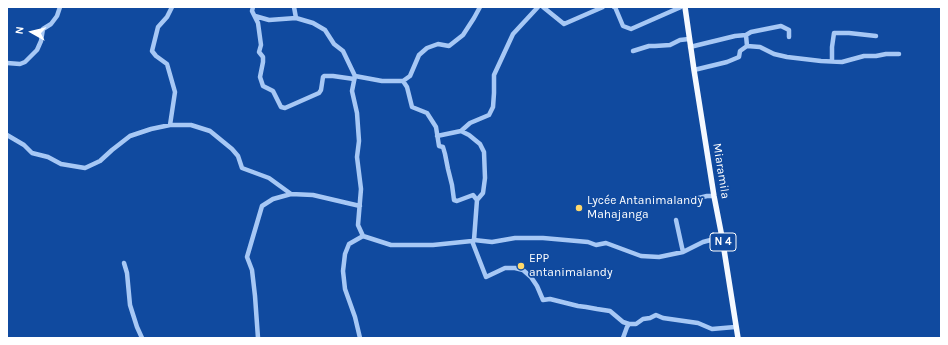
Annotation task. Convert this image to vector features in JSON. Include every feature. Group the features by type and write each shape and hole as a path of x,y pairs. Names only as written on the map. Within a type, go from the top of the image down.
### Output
{"main road":[{"name":"Miaramila","path":"684,7 738,338"}],"street":[{"path":"7,63 20,64 25,62 37,50 44,29 51,24 57,16 60,7"},
{"path":"170,125 175,92 167,64 152,51 158,27 167,17 172,7"},
{"path":"253,7 252,11 258,23 260,52 263,57 260,77 263,86 273,91 281,107 285,108 319,93 324,76 382,81 403,81 410,76 419,55 427,48 438,44 450,46 463,35 480,7"},
{"path":"294,7 296,18"},
{"path":"437,136 460,131 470,123 489,115 493,107 494,75 513,34 538,7"},
{"path":"543,7 564,24 603,7"},
{"path":"614,7 623,26 631,29 681,7"},
{"path":"255,16 269,20 296,18 313,23 325,30 334,44 343,51 355,78 352,91 357,113 359,141 357,157 361,189 358,225 363,236 391,245 434,245 473,240 492,242 515,238 543,238 588,242 596,245 606,243 640,256 658,257 683,252 703,242 722,237"},
{"path":"690,47 781,26 789,30 789,37"},
{"path":"832,61 834,32 876,36"},
{"path":"746,35 747,46"},
{"path":"633,51 648,46 670,45 680,40 689,40"},
{"path":"694,70 727,62 739,57 740,51 747,46 760,47 774,54 787,57 821,61 842,62 864,56 899,54"},
{"path":"403,81 407,87 412,106 427,113 436,127 439,146 443,147 445,154 454,200 456,201 473,195 477,200"},
{"path":"7,135 24,145 32,153 48,157 61,164 85,168 100,161 130,136 151,128 170,125 191,125 210,132 232,149 238,156 242,168 269,178 292,194"},
{"path":"460,131 469,135 480,144 484,152 484,193 477,200 473,240 486,277 505,268 523,270 531,277 543,300 550,299 597,310 610,311 623,322 629,324 636,324 643,318 650,318 656,315 663,318 698,323 712,329 735,327"},
{"path":"257,337 252,270 247,257 262,206 273,199 292,194 313,195 360,206"},
{"path":"686,201 707,196 714,196"},
{"path":"676,220 683,252"},
{"path":"360,338 355,317 345,289 343,271 345,254 350,244 363,236"},
{"path":"124,263 127,273 130,305 142,338"},
{"path":"623,338 626,327 629,324"}],"place":[{"name":"Lycée Antanimalandy Mahajanga","path":"579,208"},
{"name":"EPP antanimalandy","path":"521,266"}]}
